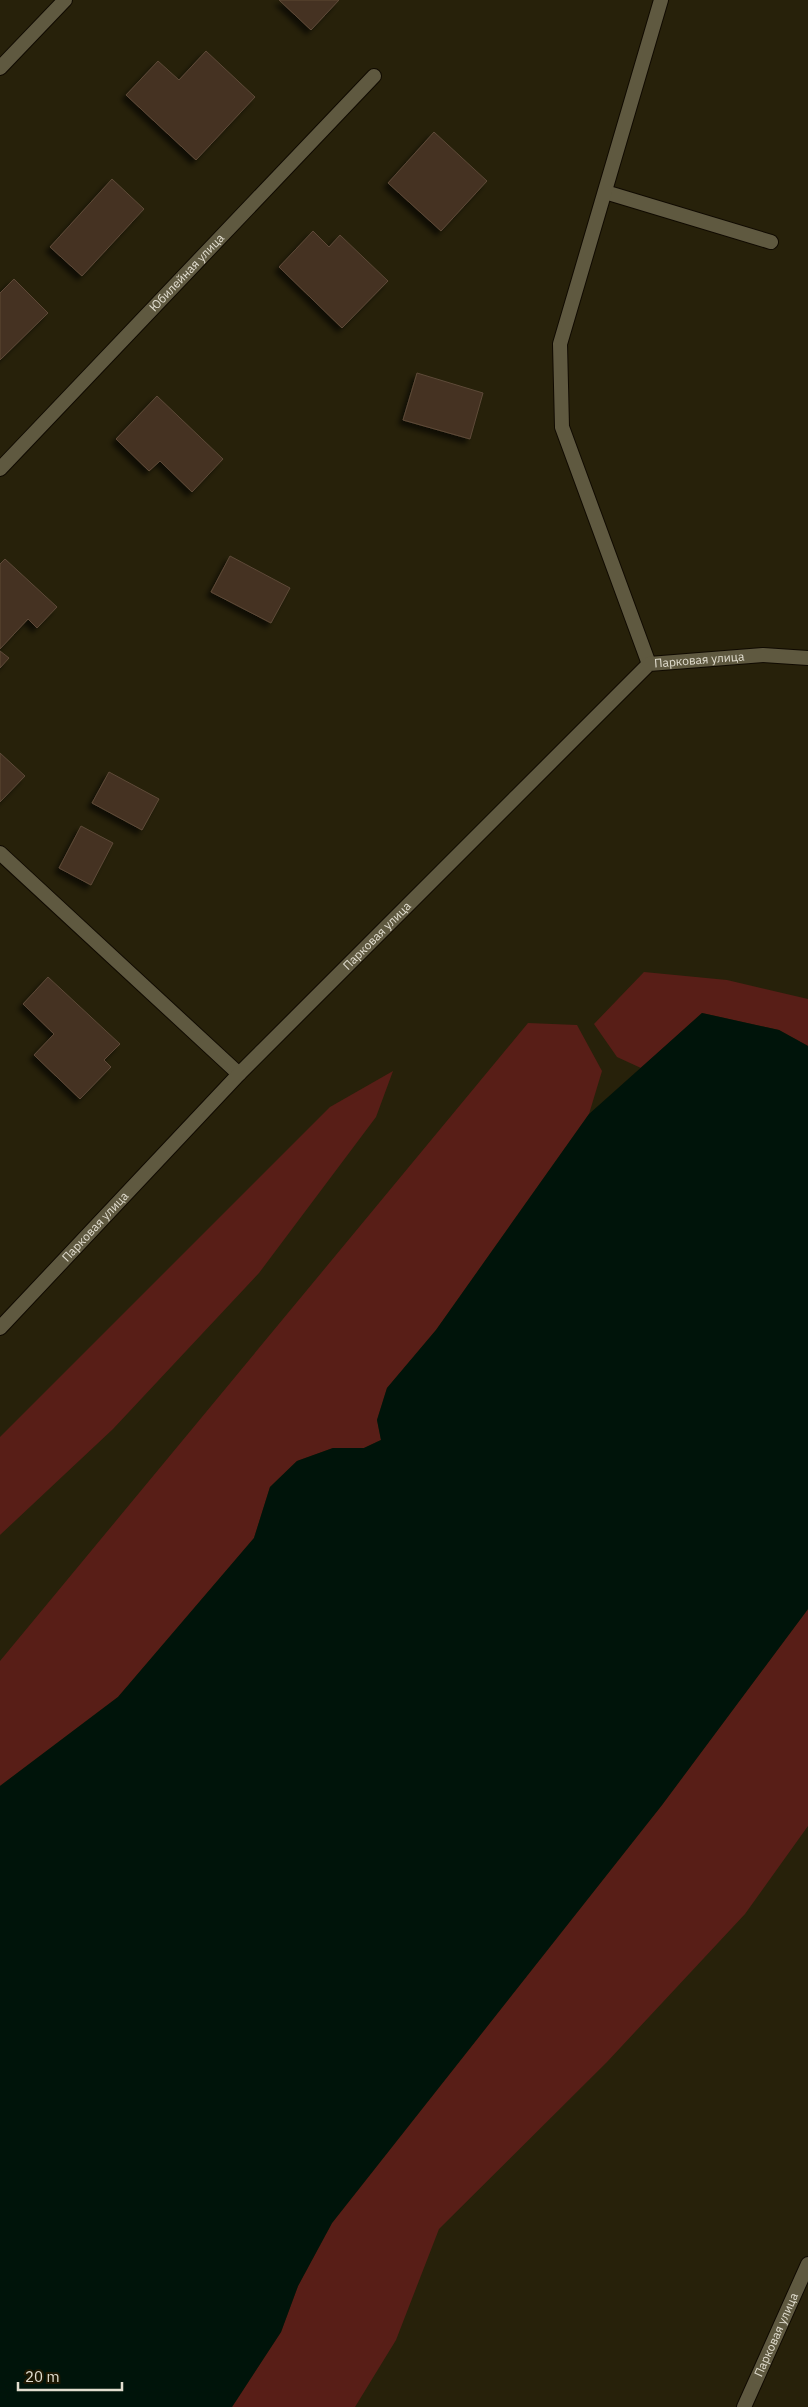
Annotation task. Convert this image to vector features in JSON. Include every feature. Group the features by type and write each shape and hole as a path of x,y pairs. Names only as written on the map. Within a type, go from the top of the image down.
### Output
{"street":[{"path":"0,68 65,0"},
{"path":"649,664 562,427 560,344 661,0"},
{"name":"Юбилейная улица","path":"0,469 171,292 374,76"},
{"path":"605,192 771,242"},
{"name":"Парковая улица","path":"0,1328 239,1074 649,664 763,655 808,658"},
{"path":"0,853 239,1074"},
{"name":"Парковая улица","path":"744,2407 808,2264"}],"shaded area":[{"path":"644,972 727,980 808,999 808,1046 779,1030 702,1013 641,1068 617,1057 594,1024"},
{"path":"702,1013 779,1030 808,1046 808,1609 662,1805 332,2223 298,2286 281,2332 232,2407 0,2407 0,1786 118,1697 254,1538 270,1487 297,1461 333,1448 364,1448 381,1440 377,1420 387,1388 436,1330 589,1114"},
{"path":"528,1023 577,1025 602,1071 589,1114 436,1330 387,1388 377,1420 381,1440 364,1448 333,1448 297,1461 270,1487 254,1538 118,1697 0,1786 0,1661"},
{"path":"393,1071 376,1117 259,1273 113,1429 0,1535 0,1437 330,1107"},
{"path":"808,1609 808,1826 745,1914 607,2062 439,2229 396,2340 355,2407 232,2407 281,2332 298,2286 332,2223 662,1805"}],"building":[{"path":"279,0 339,0 311,30"},
{"path":"206,51 255,97 196,160 126,95 158,61 179,80"},
{"path":"434,132 487,181 441,231 388,183"},
{"path":"112,179 144,209 82,276 50,247"},
{"path":"313,231 329,247 340,235 388,281 342,328 279,267"},
{"path":"14,279 48,313 0,360 0,293"},
{"path":"417,373 483,393 470,439 403,420"},
{"path":"157,396 223,459 192,492 160,461 149,471 116,439"},
{"path":"230,556 290,588 271,623 211,592"},
{"path":"5,559 57,607 37,628 28,619 0,649 0,564"},
{"path":"0,651 9,658 0,668"},
{"path":"0,753 25,776 0,802"},
{"path":"109,772 159,799 142,830 92,803"},
{"path":"81,826 113,843 91,885 59,868"},
{"path":"48,977 120,1044 104,1060 111,1067 80,1099 34,1055 54,1034 23,1004"}]}
